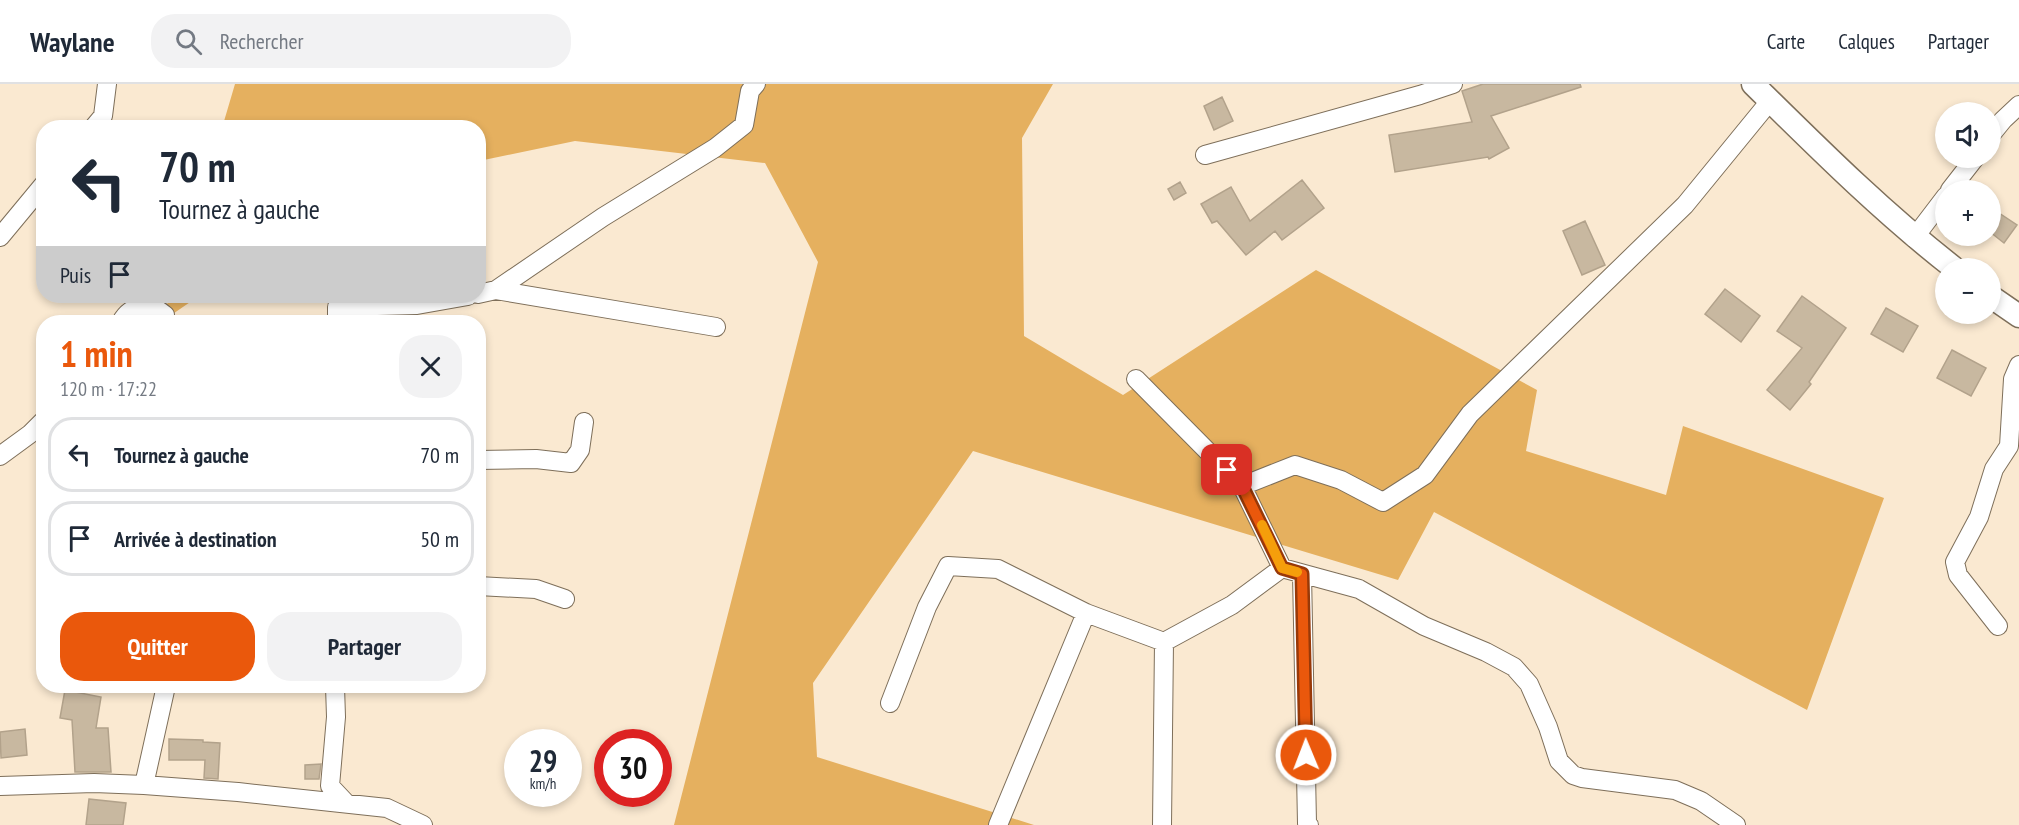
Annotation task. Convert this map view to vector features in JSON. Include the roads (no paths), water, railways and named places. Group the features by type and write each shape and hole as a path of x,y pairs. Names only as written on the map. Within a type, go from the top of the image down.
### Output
{"main road":[{"path":"1753,84 1853,183 1914,238 1941,258"},
{"path":"2001,304 2019,316"}],"street":[{"path":"100,120 103,117 107,84"},
{"path":"487,292 715,148 744,125 750,92 756,84"},
{"path":"1205,155 1452,84"},
{"path":"1242,486 1295,465 1341,480 1383,502 1425,474 1470,414 1685,205 1770,101"},
{"path":"2001,121 2019,105"},
{"path":"1958,180 1967,168"},
{"path":"0,237 36,194"},
{"path":"1914,238 1935,210"},
{"path":"487,292 716,327"},
{"path":"337,315 337,307 428,303"},
{"path":"125,315 141,307 149,307 157,308 165,315"},
{"path":"1998,626 1958,575 1955,562 1979,517 1994,469 2009,446 2013,380 2019,365"},
{"path":"1136,379 1242,486 1282,568 1359,589 1424,626 1486,652 1514,667 1529,684 1548,727 1559,761 1574,775 1675,790 1701,801 1736,825"},
{"path":"486,460 536,459 571,463 580,450 584,422"},
{"path":"0,456 36,428"},
{"path":"890,703 927,607 948,566 998,569 1086,613 1164,642 1232,605 1282,568"},
{"path":"1302,574 1307,823 1309,825"},
{"path":"486,586 536,589 565,599"},
{"path":"998,825 1086,613"},
{"path":"1162,825 1164,642"},
{"path":"144,784 164,693"},
{"path":"335,693 336,717 330,786 346,803"},
{"path":"0,786 144,784 387,808 423,825"}]}
